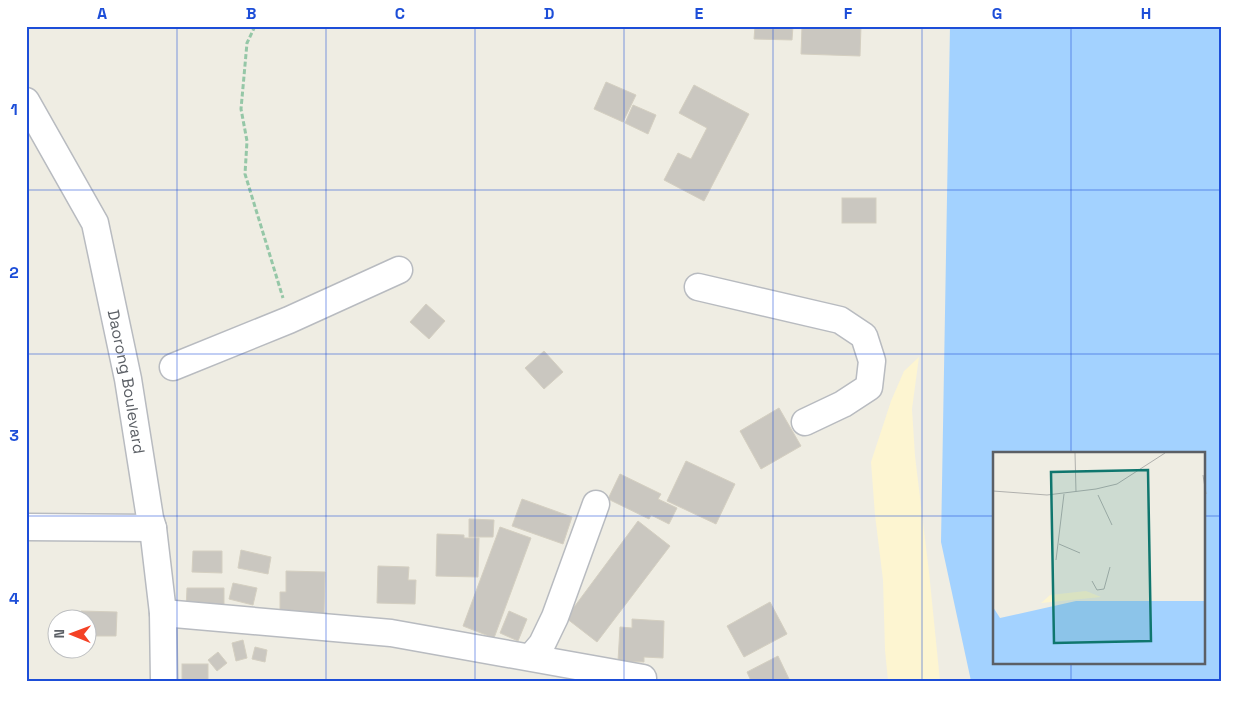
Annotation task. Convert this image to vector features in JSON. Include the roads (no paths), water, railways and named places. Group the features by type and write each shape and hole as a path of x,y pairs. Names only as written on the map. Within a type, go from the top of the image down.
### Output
{"street":[{"name":"Daorong Boulevard","path":"26,102 95,223 128,380 153,528 163,612 164,681"},
{"path":"173,367 289,320 399,270"},
{"path":"698,287 840,320 864,336 872,361 869,387 843,404 805,422"},
{"path":"531,657 542,644 555,617 596,504"},
{"path":"26,527 153,528"},
{"path":"163,612 391,633 643,678"}],"water":[{"path":"950,26 1222,26 1222,681 971,681 941,542"}]}
